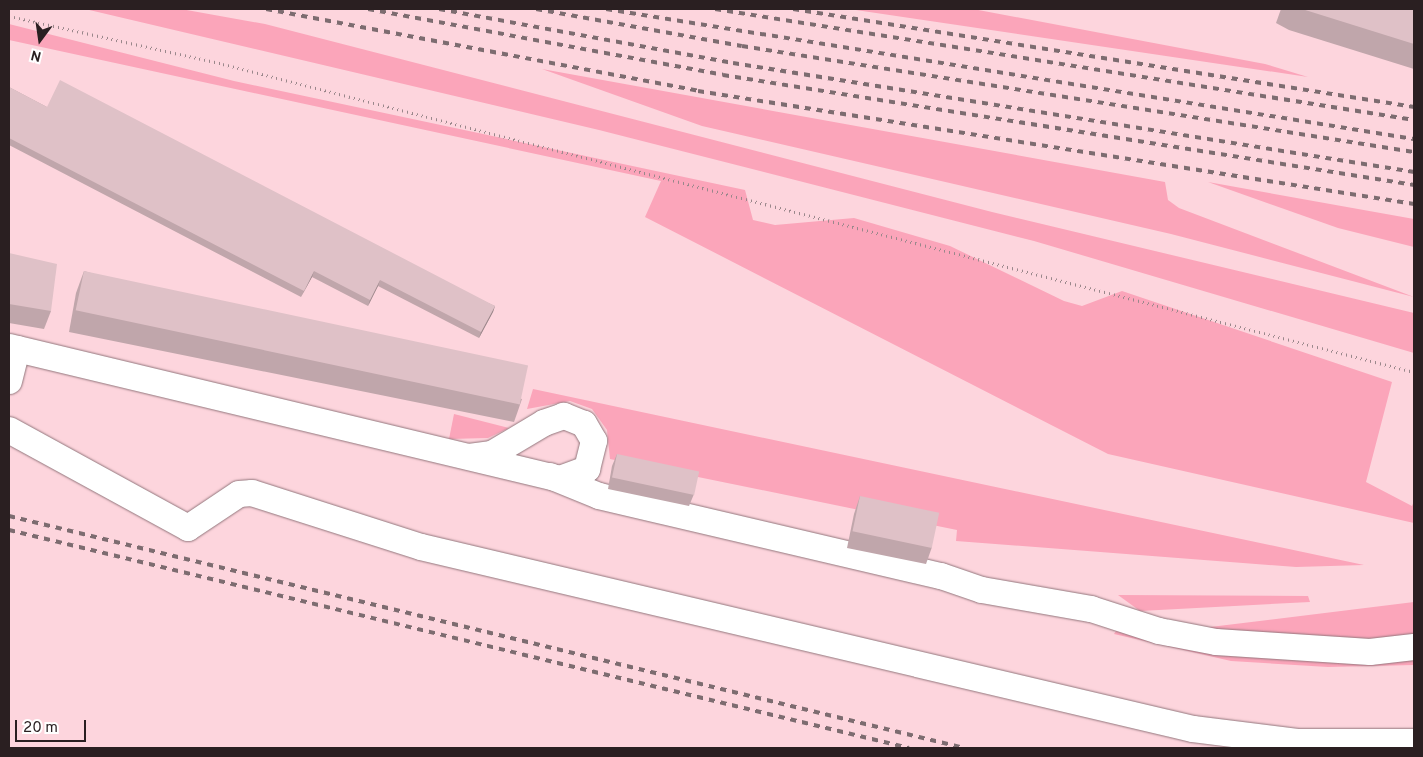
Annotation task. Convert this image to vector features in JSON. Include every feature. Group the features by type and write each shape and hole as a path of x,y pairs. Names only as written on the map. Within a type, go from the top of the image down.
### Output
{"lane":[{"path":"9,381 13,348 550,476 599,496 941,576 982,590 1091,609 1159,631 1216,642 1360,652 1414,647"},
{"path":"469,457 492,454 553,418 575,418 590,431 592,460 574,477 550,476"},
{"path":"9,430 188,528 239,494 252,493 421,547 1193,729 1297,742 1414,742"}],"path":[{"path":"9,16 223,64 1414,372"}],"shaded area":[{"path":"9,9 1414,9 1414,748 9,748"},
{"path":"85,9 181,9 265,24 992,212 1414,313 1414,353 1034,241 599,130"},
{"path":"849,9 973,9 1265,64 1308,77"},
{"path":"9,24 234,81 745,190 753,220 775,225 854,218 950,246 1064,301 1082,306 1122,291 1392,382 1366,482 1412,506 1414,501 1414,523 1108,454 645,217 661,181 9,40"},
{"path":"542,69 1165,182 1168,200 1179,208 1414,297 1171,234 702,126"},
{"path":"1208,182 1414,219 1414,247 1338,228"},
{"path":"533,389 1364,565 1296,567 956,541 957,530 610,459 607,430 592,409 570,401 527,409"},
{"path":"454,414 509,428 488,438 449,439"},
{"path":"1118,595 1308,596 1310,602 1140,611"},
{"path":"1414,602 1414,638 1370,642 1202,628"},
{"path":"1118,628 1414,655 1414,665 1328,667 1231,661 1114,634"}],"building":[{"path":"1302,9 1414,9 1414,44"},
{"path":"60,80 495,306 481,332 380,280 370,300 314,271 304,291 9,138 9,87 47,107"},
{"path":"9,253 57,264 51,311 9,304"},
{"path":"84,271 528,365 520,405 76,310"},
{"path":"617,454 699,471 694,495 612,477"},
{"path":"860,496 939,513 932,548 853,531"}],"railway":[{"path":"266,9 698,91 1414,204"},
{"path":"368,9 723,75 1414,185"},
{"path":"439,9 733,63 1414,172"},
{"path":"536,9 742,46 1414,152"},
{"path":"606,9 1414,139"},
{"path":"715,9 1414,120"},
{"path":"793,9 1414,107"},
{"path":"9,516 964,748"},
{"path":"9,530 909,748"}]}
